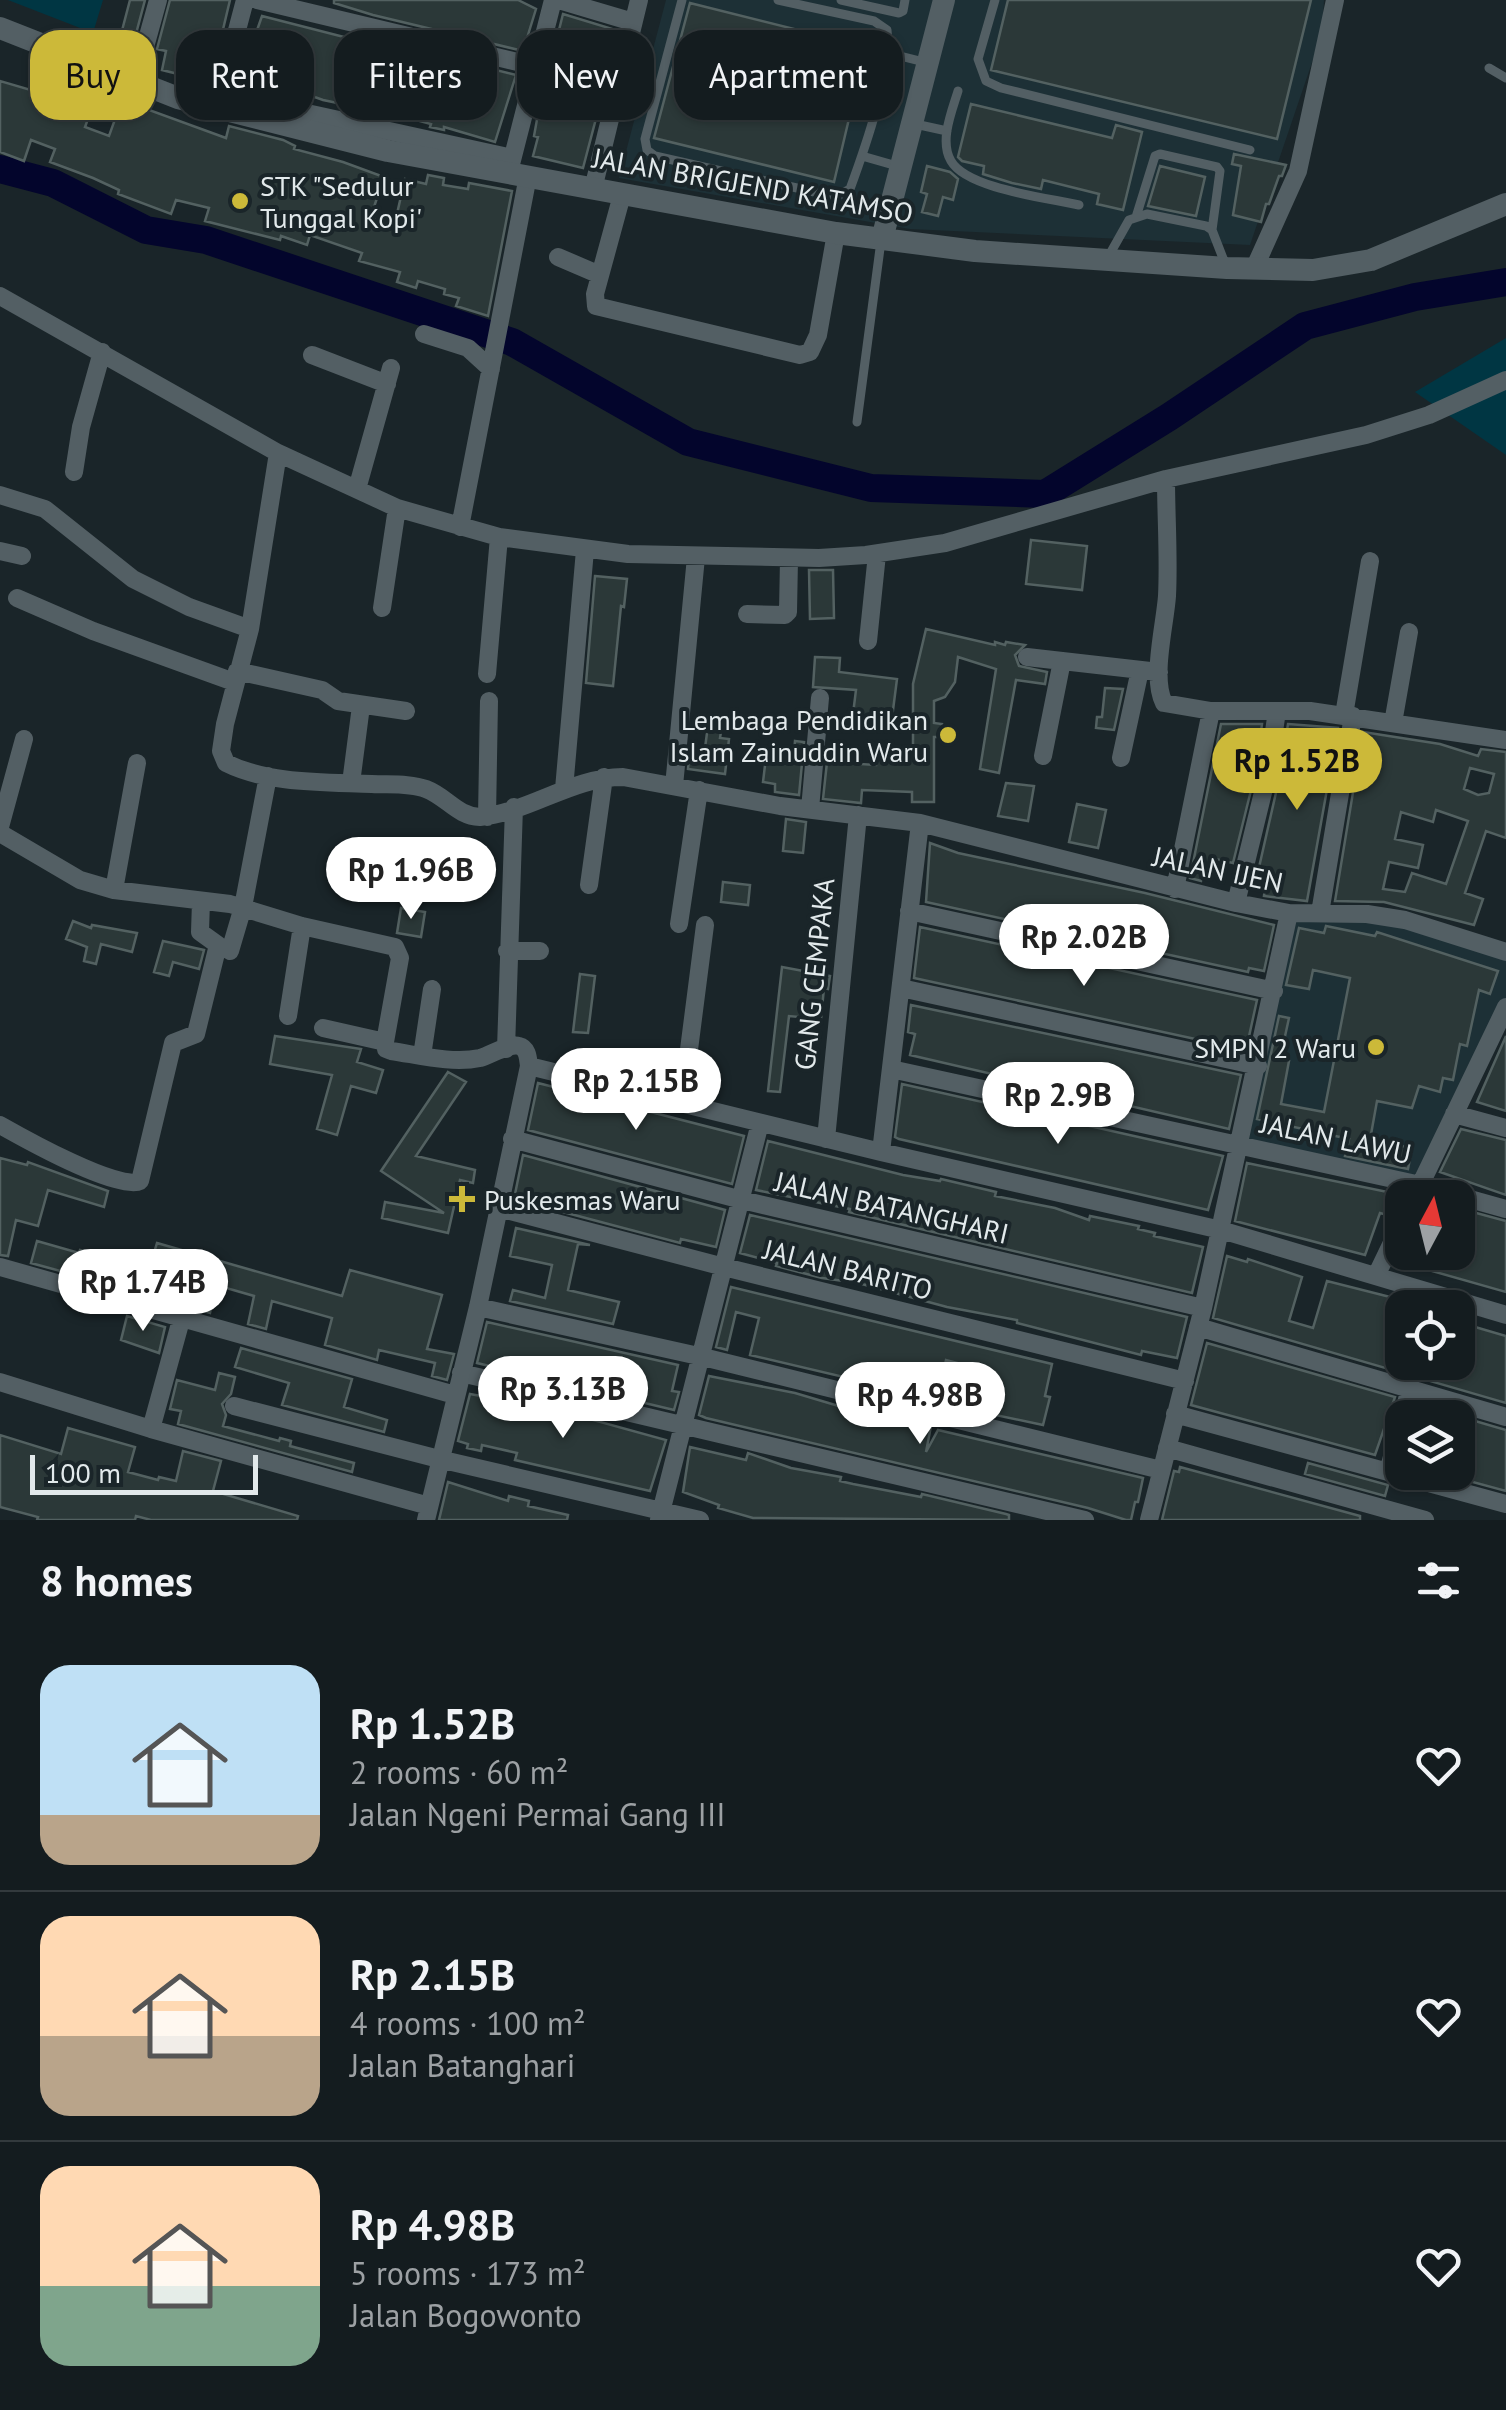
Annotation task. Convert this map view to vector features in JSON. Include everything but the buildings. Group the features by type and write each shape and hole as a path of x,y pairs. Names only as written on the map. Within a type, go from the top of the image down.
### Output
{"street":[{"path":"150,30 158,0"},
{"path":"237,30 245,0"},
{"path":"258,0 517,62"},
{"path":"546,30 556,0 633,22"},
{"path":"592,189 638,0"},
{"path":"882,239 944,0"},
{"path":"1254,269 1298,171 1335,0"},
{"name":"JALAN BRIGJEND KATAMSO","path":"0,28 30,40"},
{"name":"JALAN BRIGJEND KATAMSO","path":"279,120 388,152 452,154 592,189 836,234 975,251 1106,261 1313,270 1370,260 1506,204"},
{"path":"460,527 499,326 525,120"},
{"path":"622,194 594,300 599,308 800,354 810,352 818,335 836,234"},
{"path":"558,257 600,275"},
{"path":"0,296 278,453 397,508 499,537 585,550 696,558 789,559 877,554 945,543 1166,479 1366,435 1428,415 1506,380"},
{"path":"424,334 468,348 491,366"},
{"path":"74,472 81,427 102,352"},
{"path":"312,355 389,376 356,489"},
{"path":"278,453 250,629 225,724 226,763 268,776 426,790 464,814 487,817 604,777 589,885"},
{"path":"1121,758 1149,671 1168,592 1166,479"},
{"path":"0,495 45,509 132,579 189,607 250,629"},
{"path":"382,608 397,508"},
{"path":"487,674 499,537"},
{"path":"564,788 585,550"},
{"path":"0,551 22,556"},
{"path":"868,641 877,554"},
{"path":"674,786 696,558"},
{"path":"746,614 788,612 789,559"},
{"path":"1320,913 1370,560"},
{"path":"17,598 93,631 235,676 322,690 338,701 361,706 406,711"},
{"path":"1393,723 1409,632"},
{"path":"1027,657 1149,671"},
{"path":"1042,756 1062,661"},
{"path":"1149,671 1164,703 1211,711 1349,716 1506,740"},
{"path":"810,809 820,698"},
{"path":"487,817 489,701"},
{"path":"351,783 361,706"},
{"path":"1175,889 1211,711"},
{"path":"1236,903 1268,772 1277,711"},
{"path":"0,1382 427,1513 478,1308 530,1066 523,1048 515,1046 474,1059 386,1049 384,1042 400,962 398,950 243,907 114,890 80,880 0,830 24,739"},
{"path":"114,890 137,763"},
{"path":"230,951 243,907 268,776"},
{"name":"JALAN IJEN","path":"604,777 920,824 1236,903 1289,913 1405,920 1506,952"},
{"path":"678,924 699,790"},
{"path":"506,1049 506,951 514,808"},
{"name":"GANG CEMPAKA","path":"826,1139 858,815"},
{"path":"882,1152 920,824"},
{"path":"0,1125 72,1164 134,1185 140,1182 173,1043 196,1034 218,945 200,932 201,901"},
{"path":"910,911 1274,991"},
{"path":"1149,1520 1221,1230 1289,913"},
{"path":"682,1104 705,925"},
{"path":"288,1016 302,926"},
{"path":"506,951 540,950"},
{"path":"900,988 1258,1066"},
{"path":"422,1056 432,989"},
{"path":"1422,1180 1501,1029 1506,1008"},
{"path":"323,1028 384,1042"},
{"path":"530,1066 760,1124 1221,1230 1506,1315"},
{"name":"JALAN LAWU","path":"891,1069 1240,1146 1385,1183"},
{"path":"1454,1114 1506,1128"},
{"path":"660,1515 760,1124"},
{"name":"JALAN BATANGHARI","path":"512,1139 740,1200 1203,1308"},
{"name":"JALAN LAWU","path":"1475,1203 1506,1209"},
{"name":"JALAN BARITO","path":"499,1208 1185,1381"},
{"path":"1376,1276 1385,1257"},
{"path":"0,1268 455,1395"},
{"path":"478,1308 703,1357 1161,1470"},
{"path":"151,1429 181,1320"},
{"path":"1198,1327 1506,1416"},
{"path":"460,1372 1085,1520"},
{"path":"1407,1400 1410,1388"},
{"path":"234,1406 660,1515 700,1520"},
{"path":"1175,1414 1385,1471"},
{"path":"1167,1448 1375,1514 1425,1520"},
{"path":"1454,1490 1506,1504"}],"lane":[{"path":"682,0 645,139 647,150 655,156 828,195 841,194 850,189 871,120"},
{"path":"778,0 882,24 887,30"},
{"path":"840,0 898,14 904,11 906,0"},
{"path":"995,0 978,60 986,81 1250,150"},
{"path":"903,57 927,63"},
{"path":"1490,68 1506,78"},
{"path":"958,90 947,131 952,162 979,181 1078,205"},
{"path":"912,123 947,131"},
{"path":"862,156 900,167"},
{"path":"1136,217 1155,156 1217,167 1220,171 1212,230 1227,268"},
{"path":"1106,261 1129,220 1136,217 1147,214 1212,230"},
{"path":"857,422 882,239"}],"shaded area":[{"path":"8,0 103,0 94,30"},
{"path":"666,0 1324,0 1322,33 1250,245 910,229 619,178 634,120 654,120 654,45"},
{"path":"1506,338 1506,455 1415,392"},
{"name":"SMPN 2 Waru","path":"1293,915 1373,916 1506,955 1506,1014 1419,1180 1241,1146"}],"waterway":[{"path":"0,169 53,183 146,230 206,240 512,342 688,442 871,488 1045,494 1305,326 1415,297 1506,282"}],"place":[{"name":"STK \"Sedulur Tunggal Kopi'","path":"240,201"},
{"name":"Lembaga Pendidikan Islam Zainuddin Waru","path":"948,735"},
{"name":"SMPN 2 Waru","path":"1376,1047"},
{"name":"Puskesmas Waru","path":"462,1199"}]}
